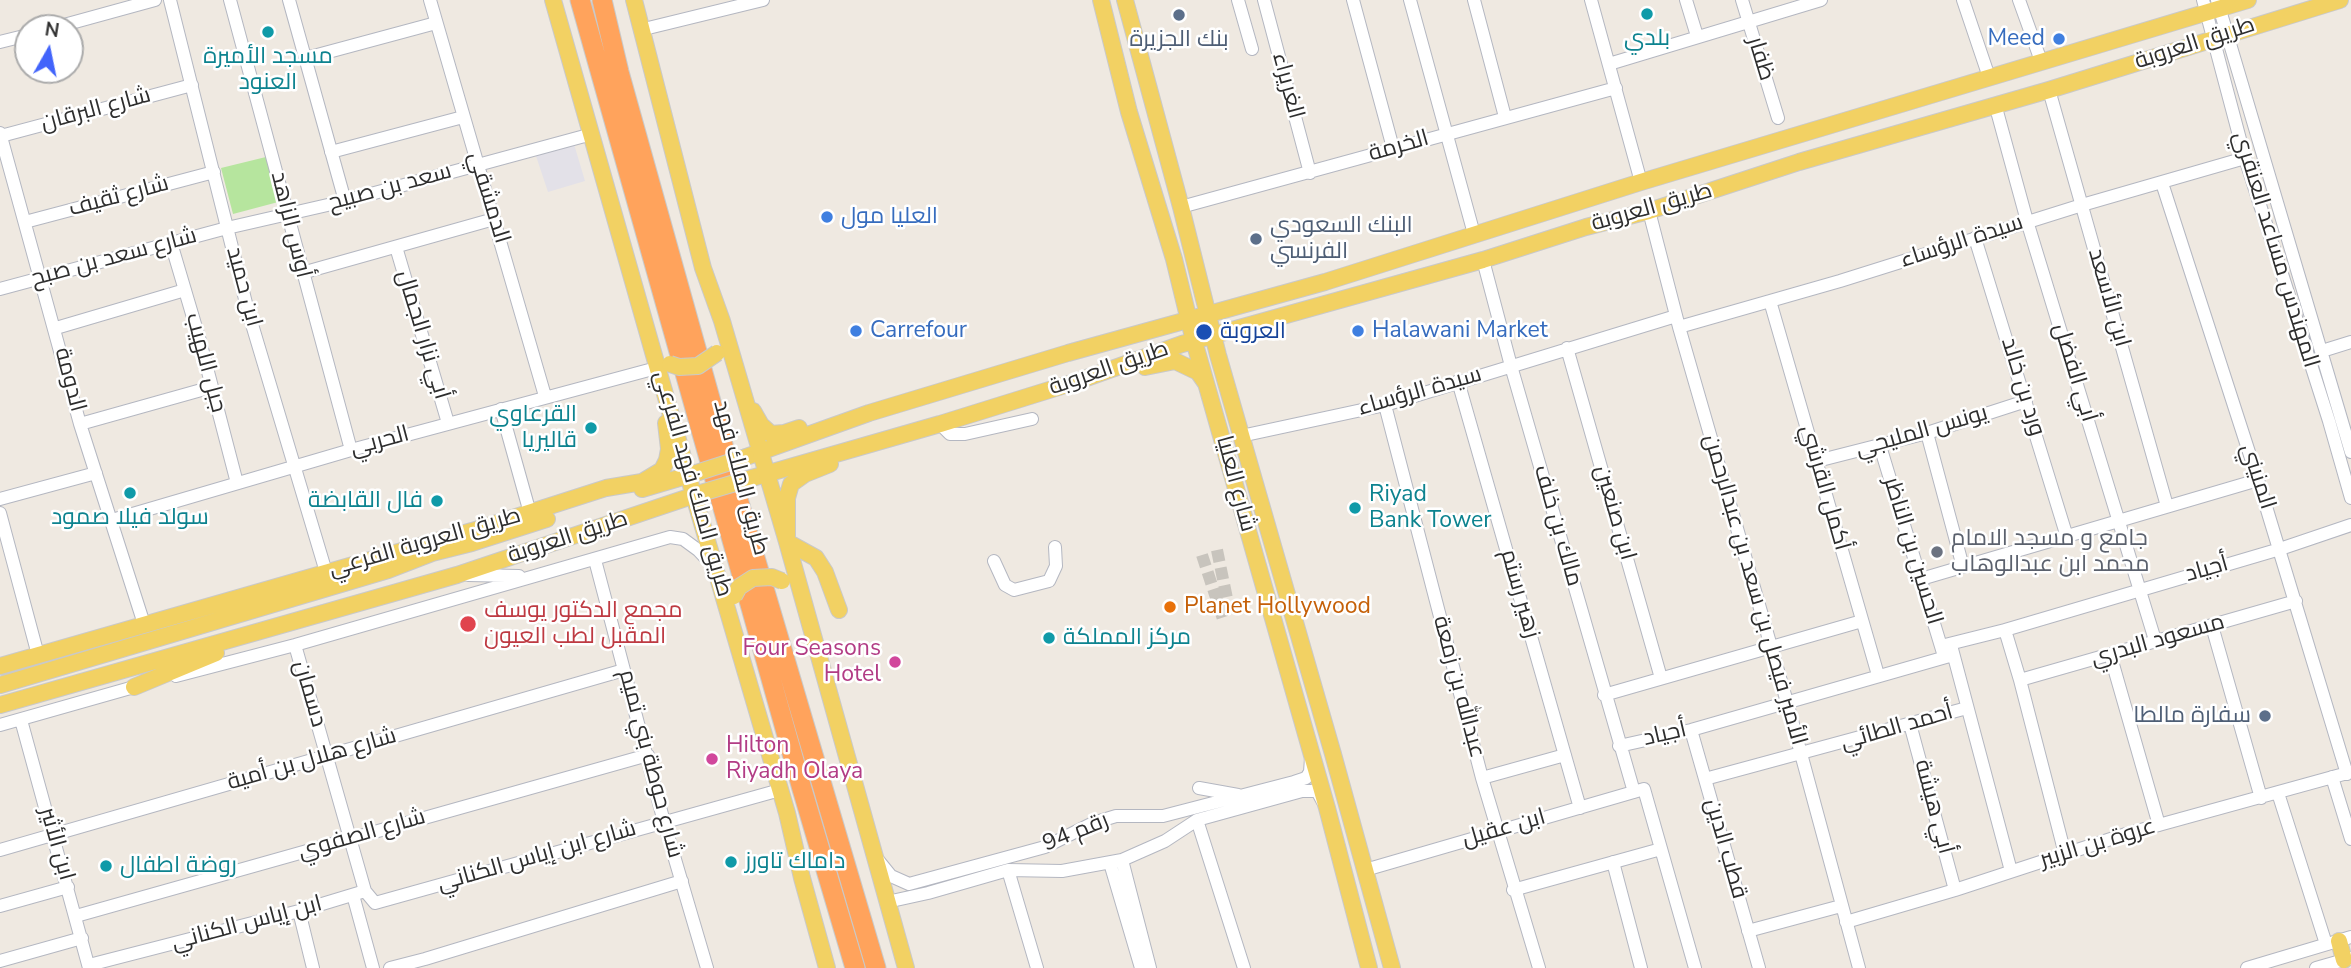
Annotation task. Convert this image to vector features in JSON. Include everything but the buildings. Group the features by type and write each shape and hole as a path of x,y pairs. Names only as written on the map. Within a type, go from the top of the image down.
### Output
{"highway":[{"name":"طريق الملك فهد","path":"580,0 855,968"},
{"name":"طريق الملك فهد","path":"602,0 619,72 746,527 876,968"}],"main road":[{"name":"طريق الملك فهد الفرعي","path":"553,0 698,494 715,568 780,790 827,968"},
{"path":"634,0 704,268 743,393 759,476 787,541 906,968"},
{"name":"شارع العليا","path":"1101,0 1129,112 1174,259 1194,341 1209,386 1327,808 1369,968"},
{"name":"شارع العليا","path":"1125,0 1241,436 1392,968"},
{"name":"طريق العروبة","path":"0,685 388,570 432,553 472,544 754,455 869,412 1325,282 2041,61 2212,5 2248,0"},
{"name":"طريق العروبة","path":"0,705 457,575 698,494 940,424 1194,341 1649,211 1799,162 2049,90 2340,0"},
{"path":"634,281 651,343 662,359 678,367 698,366 717,353 720,339 704,268"},
{"path":"628,494 662,470 669,449 667,427 649,370 638,322 634,281"},
{"path":"1078,380 1105,378 1175,361 1198,372 1209,386"},
{"path":"743,393 761,425 771,434 784,433 844,414 869,412"},
{"path":"787,541 787,498 795,480 850,456 876,441"},
{"name":"طريق العروبة الفرعي","path":"0,666 380,558 606,488 671,480"},
{"path":"787,541 816,558 825,572 839,610"},
{"path":"380,558 432,553"},
{"path":"734,628 734,596 739,587 753,578 772,577 782,581 805,609"},
{"path":"134,687 284,625"},
{"path":"1327,808 1326,800 1330,792 1338,794 1346,804"},
{"path":"2339,941 2347,959"}],"street":[{"path":"84,19 155,0"},
{"name":"ابن حميد","path":"170,0 245,301 326,572"},
{"name":"أوس الزاهد","path":"230,0 351,450"},
{"path":"289,0 345,201"},
{"name":"الدمشقي","path":"430,0 545,396"},
{"path":"640,30 763,0"},
{"path":"1238,0 1252,49"},
{"name":"الغريراء","path":"1264,0 1310,173"},
{"path":"1353,0 1392,148"},
{"path":"1410,0 1474,234"},
{"path":"1474,0 1505,117"},
{"path":"1591,0 1642,182"},
{"path":"1686,0 1697,36"},
{"name":"ظفار","path":"1742,0 1778,118"},
{"path":"1609,64 1748,22 1791,5 1821,0"},
{"path":"1963,0 1989,77"},
{"path":"2019,0 2041,61"},
{"name":"المهندس مساعد العنقري","path":"2212,5 2322,351 2351,452"},
{"path":"306,58 436,23"},
{"name":"المهندس مساعد العنقري","path":"2221,36 2245,158 2351,498"},
{"name":"شارع البرقان","path":"0,134 192,85"},
{"name":"الخرمة","path":"1181,207 1616,88"},
{"name":"ابن الأسعد","path":"2049,90 2166,506"},
{"name":"أبي الفضل","path":"1995,104 2027,221 2155,640"},
{"path":"331,152 463,117"},
{"name":"الدومة","path":"0,134 56,328 80,424 144,624"},
{"name":"سعد بن صبيح","path":"227,228 345,201 592,134"},
{"name":"سيدة الرؤساء","path":"1241,436 1385,405 1567,348 1770,300 2245,158"},
{"name":"شارع ثقيف","path":"24,222 214,172"},
{"name":"المنيني","path":"2162,183 2349,773"},
{"name":"الأمير فيصل بن سعد بن عبدالرحمن","path":"1649,211 1859,968"},
{"path":"302,273 494,219"},
{"name":"شارع سعد بن صبح","path":"0,289 227,228"},
{"name":"ورد بن خالد","path":"1975,238 2067,537"},
{"name":"جبل اللهيب","path":"171,243 237,483"},
{"name":"أبي نزار الجمال","path":"396,247 448,423"},
{"name":"مالك بن خلف","path":"1483,260 1619,746 1661,849 1695,968"},
{"path":"56,328 185,290"},
{"name":"أكمل القرشي","path":"1770,300 1878,675"},
{"path":"2322,351 2351,342"},
{"name":"ابن صنعين","path":"1567,348 1661,678"},
{"name":"الحربي","path":"112,520 351,450 649,370"},
{"name":"زهير رستم","path":"1458,381 1580,808"},
{"path":"80,424 212,387"},
{"name":"يونس المليجي","path":"1817,461 1927,433 2026,401"},
{"name":"عبدالله بن زمعة","path":"1385,405 1482,778 1538,968"},
{"path":"501,409 530,513"},
{"path":"940,424 950,434 965,434 1032,419"},
{"path":"1927,433 1963,566"},
{"name":"الحسين بن الناظر","path":"1880,446 1921,579 1967,708 2011,872"},
{"path":"0,499 96,473"},
{"path":"1921,579 2258,480"},
{"path":"0,513 5,548 38,655"},
{"name":"أجياد","path":"1619,746 1691,730 1878,675 2005,630 2280,550 2351,525"},
{"path":"0,725 295,645 670,537 683,539 715,568"},
{"path":"994,561 1001,579 1014,590 1049,581 1056,566 1055,547"},
{"name":"شارع حوطة بني تميم","path":"596,560 664,822 707,968"},
{"path":"457,575 531,576"},
{"name":"مسعود البدري","path":"2020,680 2296,601"},
{"path":"1604,695 1862,621"},
{"path":"2212,626 2261,798"},
{"path":"2005,630 2065,854"},
{"name":"دسمان","path":"295,645 350,839 359,893 375,902"},
{"path":"2110,654 2159,825"},
{"name":"شارع هلال بن أمية","path":"0,849 624,670"},
{"name":"أحمد الطائي","path":"1705,779 1967,708"},
{"name":"ابن الأثير","path":"21,720 89,966"},
{"name":"أبي هيشة","path":"1910,724 1955,890"},
{"name":"قطب الدين","path":"1691,730 1759,968"},
{"name":"شارع الصفوي","path":"76,916 648,755"},
{"path":"1482,778 1565,755"},
{"name":"رقم 94","path":"876,858 891,876 909,884 1045,848 1093,823 1116,816 1163,816 1306,778 1310,772 1311,757"},
{"name":"عروة بن الزبير","path":"1846,922 2159,825 2349,773"},
{"path":"2332,777 2351,839"},
{"path":"1199,788 1241,796"},
{"name":"شارع ابن إياس الكناني","path":"375,902 780,790"},
{"name":"رقم 94","path":"887,902 1008,870 1062,871 1116,862 1164,841 1197,820 1307,790 1317,792 1327,808"},
{"name":"ابن عقيل","path":"1364,870 1639,791"},
{"path":"2247,968 2339,941 2278,793"},
{"path":"1156,815 1167,831 1164,841"},
{"path":"1197,820 1244,968"},
{"path":"1045,848 1048,861 1062,871"},
{"path":"1513,890 1661,849"},
{"path":"1116,862 1141,968"},
{"path":"1116,862 1150,968"},
{"path":"1613,862 1641,968"},
{"path":"928,893 937,885 965,876 970,869"},
{"path":"1008,870 1037,968"},
{"path":"390,968 426,964 682,881"},
{"path":"0,905 68,887"},
{"path":"359,893 373,968"},
{"name":"ابن إياس الكناني","path":"89,966 359,893"},
{"path":"1748,931 1841,906"},
{"path":"299,911 313,968"},
{"path":"0,961 82,938"},
{"path":"2316,968 2347,959"}],"shaded area":[{"path":"574,144 585,181 548,192 536,156"}],"green space":[{"path":"270,156 282,201 233,214 221,168"}],"tunnel":[{"path":"1217,550 1230,613"},
{"path":"1202,555 1223,619"}],"place":[{"name":"بلدي","path":"1647,14"},
{"name":"بنك الجزيرة","path":"1179,15"},
{"name":"مسجد الأميرة العنود","path":"268,32"},
{"name":"Meed","path":"2059,39"},
{"name":"العليا مول","path":"827,217"},
{"name":"البنك السعودي الفرنسي","path":"1256,239"},
{"name":"Carrefour","path":"856,331"},
{"name":"Halawani Market","path":"1358,331"},
{"name":"العروبة","path":"1204,332"},
{"name":"القرعاوي قاليريا","path":"591,428"},
{"name":"سولد فيلا صمود","path":"130,493"},
{"name":"فال القابضة","path":"437,501"},
{"name":"Riyad Bank Tower","path":"1355,508"},
{"name":"جامع و مسجد الامام محمد ابن عبدالوهاب","path":"1937,552"},
{"name":"Planet Hollywood","path":"1170,607"},
{"name":"مجمع الدكتور يوسف المقبل لطب العيون","path":"468,624"},
{"name":"مركز المملكة","path":"1049,638"},
{"name":"Four Seasons Hotel","path":"895,662"},
{"name":"سفارة مالطا","path":"2265,716"},
{"name":"Hilton Riyadh Olaya","path":"712,759"},
{"name":"داماك تاورز","path":"731,862"},
{"name":"روضة اطفال","path":"106,866"}]}
